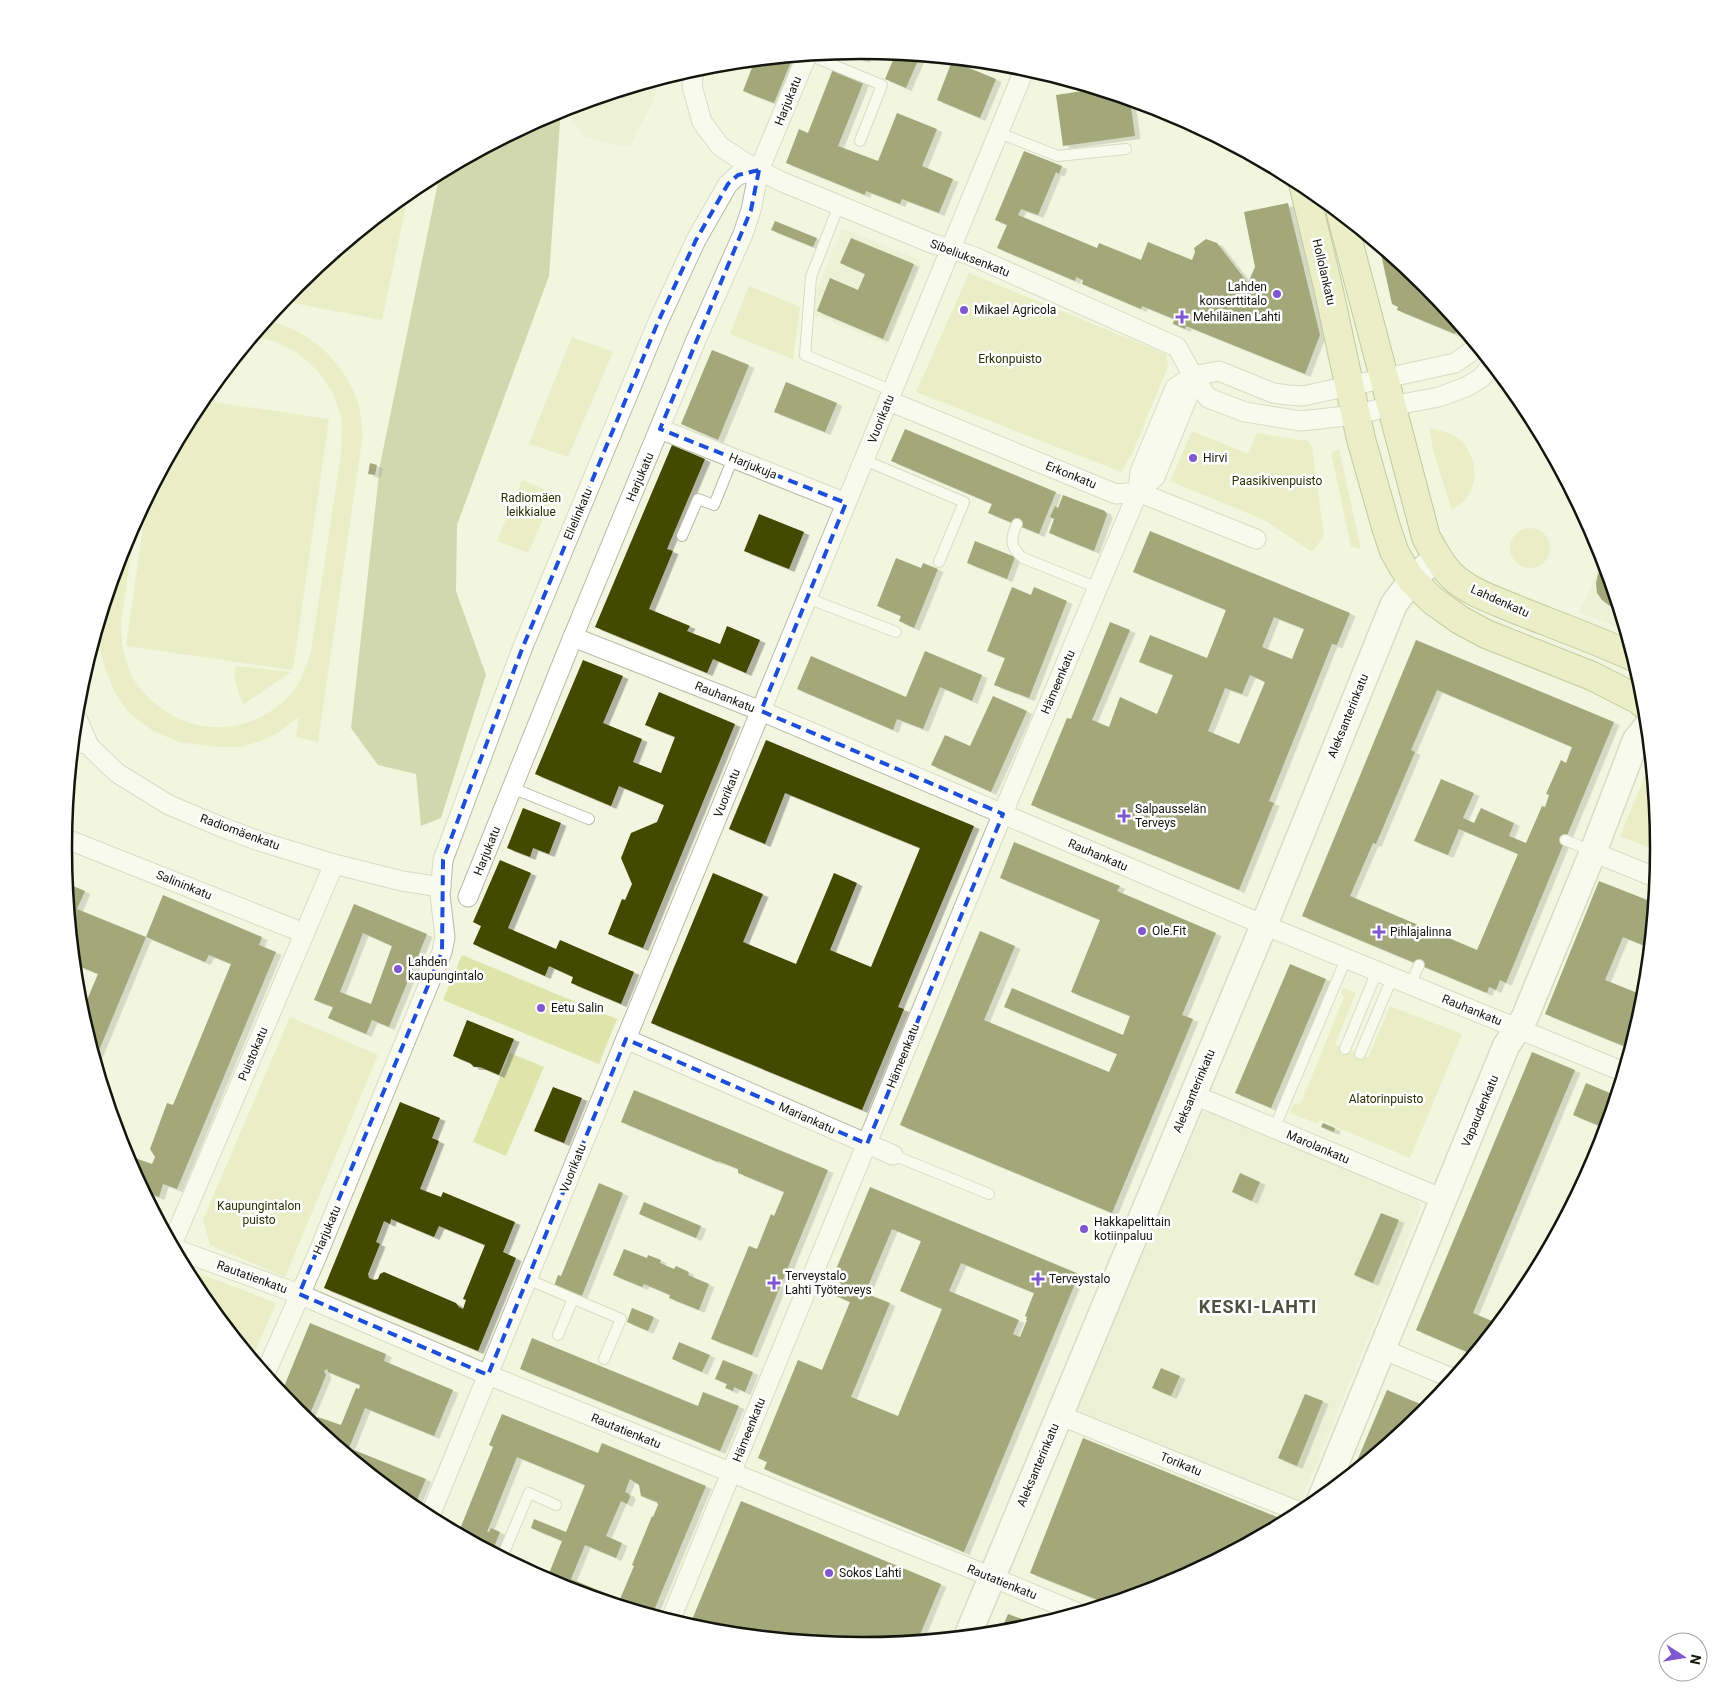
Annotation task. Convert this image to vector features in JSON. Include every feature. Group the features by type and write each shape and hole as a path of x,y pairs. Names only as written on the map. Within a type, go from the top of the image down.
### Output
{"main road":[{"name":"Hollolankatu","path":"1306,196 1328,287 1358,427"},
{"path":"1343,223 1383,378"},
{"name":"Lahdenkatu","path":"1383,378 1426,537 1452,576 1488,598 1626,654"},
{"path":"1358,427 1377,498 1394,551 1412,580 1432,600 1460,620 1486,634 1592,676 1637,699"},
{"name":"Aleksanterinkatu","path":"970,1630 1264,925 1394,604 1412,580 1438,557"},
{"name":"Vapaudenkatu","path":"1325,1487 1506,1046 1527,1012 1593,852 1636,740 1642,732"}],"street":[{"name":"Harjukatu","path":"468,897 573,637 743,234 751,210 759,170 806,61"},
{"name":"Vuorikatu","path":"432,1511 1023,76"},
{"name":"Sibeliuksenkatu","path":"693,77 692,86 702,122 724,150 780,181 951,250 970,255 1177,347 1208,398 1245,412 1301,421 1358,427 1392,406 1439,397 1466,387 1481,378 1488,369"},
{"name":"Elielinkatu","path":"441,887 443,860 522,649 658,322 696,240 728,184 738,176 759,170"},
{"path":"1193,376 1219,371 1273,393 1303,396 1346,374 1383,378 1454,363 1473,350"},
{"name":"Hämeenkatu","path":"673,1615 1138,492 1155,477 1188,396 1193,376"},
{"name":"Erkonkatu","path":"891,396 1116,494 1138,492 1256,539"},
{"name":"Harjukuja","path":"660,429 846,503"},
{"name":"Rauhankatu","path":"573,637 761,711 1264,925 1619,1070"},
{"name":"Radiomäenkatu","path":"81,746 117,773 170,805 219,826 259,841 334,864 402,881 441,887"},
{"name":"Salininkatu","path":"72,841 304,933"},
{"path":"1593,852 1650,875"},
{"name":"Puistokatu","path":"175,1237 334,864"},
{"name":"Harjukatu","path":"267,1368 442,952 445,937 442,919 441,887"},
{"name":"Mariankatu","path":"626,1039 894,1155"},
{"name":"Marolankatu","path":"1192,1096 1443,1200"},
{"name":"Rautatienkatu","path":"184,1252 300,1294 488,1375 1070,1610"},
{"path":"1382,1349 1447,1377"},
{"name":"Torikatu","path":"1059,1415 1293,1509"}],"lane":[{"path":"820,60 882,85 860,141"},
{"path":"999,133 1058,156 1126,149"},
{"path":"839,205 811,276 805,355 891,396"},
{"path":"682,536 698,498 714,505 732,458"},
{"path":"864,460 964,502 939,562"},
{"path":"1016,524 1012,542 1015,551 1023,558 1098,588"},
{"path":"807,598 896,632"},
{"path":"512,788 589,819"},
{"path":"1565,840 1593,852"},
{"path":"1274,1129 1346,959"},
{"path":"1410,985 1419,965"},
{"path":"1345,1048 1385,975"},
{"path":"1360,1054 1385,975"},
{"name":"Mariankatu","path":"894,1155 989,1194"},
{"path":"527,1279 621,1319 604,1358"},
{"path":"558,1335 573,1299"},
{"path":"504,1552 528,1493 556,1505"}],"highlighted area":[{"path":"759,170 751,210 660,429 846,503 761,711 1003,814 867,1144 626,1039 488,1375 299,1294 442,952 443,860 522,649 658,322 696,240 728,184 738,175"}],"shaded area":[{"path":"657,86 654,100 629,147 586,138 568,116"},
{"path":"842,228 920,260 886,344 808,312"},
{"path":"1599,568 1619,627 1578,612 1592,587 1595,573"},
{"path":"1203,1112 1218,1114 1415,1195 1420,1204 1420,1209 1299,1505 1293,1509 1072,1421","holes":["1240,1173 1260,1182 1252,1200","1381,1213 1399,1221 1373,1283 1354,1275","1161,1368 1179,1376 1171,1395 1152,1388","1305,1394 1323,1402 1297,1465"]}],"green space":[{"path":"560,119 549,276 457,525 456,591 486,675 441,818 421,826 416,774 378,765 351,728 380,465 438,183 512,140"},
{"path":"406,204 382,320 291,303 341,255"},
{"name":"Erkonpuisto","path":"969,273 1166,354 1168,366 1132,454 1121,472 916,392"},
{"path":"749,286 800,307 793,359 730,334"},
{"path":"273,323 297,331 311,340 335,361 352,388 358,403 363,434 318,742 296,737 299,717 279,732 264,740 241,747 216,747 179,742 153,731 128,712 114,691 100,649 100,642 114,595 132,545 121,623 125,658 137,685 149,698 171,715 188,722 224,727 259,718 275,709 293,692 305,670 311,652 341,454 342,420 333,393 317,370 296,352 274,341 260,338"},
{"path":"572,337 613,352 568,457 529,444"},
{"path":"211,401 329,419 293,670 126,646 144,518 178,454"},
{"path":"1429,428 1451,434 1459,439 1471,455 1474,464 1475,474 1470,493 1464,501 1452,510 1434,454"},
{"name":"Paasikivenpuisto","path":"1192,431 1248,454 1257,433 1307,440 1312,447 1324,536 1312,552 1264,520 1170,481"},
{"path":"1339,449 1361,549 1351,547 1332,457 1332,452"},
{"name":"Radiomäen leikkialue","path":"522,480 555,494 528,553 497,541"},
{"path":"1530,528 1544,534 1550,548 1544,562 1530,568 1516,562 1510,548 1516,534"},
{"path":"235,666 291,672 244,704 236,686"},
{"path":"1647,771 1650,797 1651,848 1620,836"},
{"path":"462,955 617,1019 599,1064 443,1000"},
{"name":"Alatorinpuisto","path":"1343,988 1356,993 1335,1044 1368,1058 1390,1006 1462,1034 1410,1158 1320,1120 1318,1124 1290,1113 1294,1104 1301,1103 1344,997 1341,993"},
{"name":"Kaupungintalon puisto","path":"290,1017 378,1055 285,1277 210,1245 203,1220"},
{"path":"510,1053 544,1067 506,1156 473,1142"},
{"path":"196,1272 276,1303 255,1353 235,1329"}],"building":[{"path":"893,60 918,61 906,88 885,79"},
{"path":"791,62 774,103 743,91 752,67"},
{"path":"951,64 964,66 996,79 980,118 937,100"},
{"path":"833,69 864,81 838,146 878,161 897,113 937,129 922,166 953,179 939,213 902,199 900,204 866,191 865,195 786,163 799,129 808,133"},
{"path":"1082,91 1131,107 1135,136 1063,146 1056,95"},
{"path":"1024,151 1062,166 1059,174 1056,172 1038,215 1021,209 1018,215 1097,248 1099,243 1141,260 1148,242 1192,260 1195,252 1194,248 1206,239 1217,243 1248,283 1255,267 1244,212 1288,203 1320,335 1305,374 1186,326 1185,329 1173,324 1174,319 1142,306 1141,309 1082,284 1083,280 1076,277 1075,281 997,248 1007,225 995,220"},
{"path":"775,221 817,238 813,247 771,230"},
{"path":"851,238 914,264 883,339 817,311 830,278 858,290 865,274 840,263"},
{"path":"1381,254 1420,290 1457,330 1455,334 1397,310 1398,307 1392,304"},
{"path":"712,350 749,365 718,440 681,424"},
{"path":"786,382 837,403 825,432 774,412"},
{"path":"905,429 1056,492 1039,534 988,513 992,504 891,461"},
{"path":"672,445 705,459 667,549 673,551 649,609 690,626 687,631 720,644 727,626 760,640 746,673 713,659 707,673 595,627"},
{"path":"370,463 377,465 375,475 368,474"},
{"path":"1063,495 1105,511 1107,515 1094,551 1049,533 1054,519 1050,517 1055,506 1058,508"},
{"path":"759,514 804,532 789,569 744,551"},
{"path":"1150,531 1350,613 1337,645 1332,644 1269,801 1274,803 1239,890 1031,805 1067,718 1071,719 1110,622 1130,630 1092,720 1109,727 1120,697 1157,714 1173,675 1139,662 1150,635 1207,658 1226,610 1133,572","holes":["1274,617 1304,629 1292,659 1262,647","1250,675 1265,682 1239,744 1208,731 1225,688 1242,694"]},
{"path":"975,541 1015,557 1007,579 967,563"},
{"path":"896,558 921,568 923,563 938,569 914,628 899,621 901,616 877,606"},
{"path":"1600,571 1613,607 1602,600 1597,593 1596,583"},
{"path":"1012,587 1031,595 1034,587 1067,601 1029,698 994,685 1005,658 987,651"},
{"path":"1416,640 1614,722 1506,983 1500,980 1496,990 1489,987 1487,993 1302,916","holes":["1437,690 1572,747 1566,763 1561,760 1546,794 1549,795 1545,807 1542,806 1526,843 1509,836 1514,823 1481,808 1474,823 1463,818 1474,793 1441,779 1414,841 1448,855 1459,829 1518,854 1477,950 1350,896 1373,843 1376,844 1415,752 1411,750"]},
{"path":"925,651 982,675 972,701 940,687 923,729 897,719 893,730 797,689 811,656 906,697"},
{"path":"583,660 623,676 603,723 642,739 633,762 661,773 675,737 645,725 659,692 735,724 643,948 608,934 622,899 625,900 632,884 621,858 631,833 657,822 664,805 619,786 611,806 535,774"},
{"path":"993,696 1027,711 991,792 931,765 945,735 970,746"},
{"path":"766,740 974,826 898,1007 904,1009 862,1110 651,1023 713,873 763,894 743,942 796,964 834,873 857,883 830,950 871,967 920,848 785,793 765,844 729,829"},
{"path":"523,808 561,823 549,854 533,848 530,857 507,848"},
{"path":"1014,842 1120,886 1117,891 1216,933 1182,1015 1193,1019 1112,1213 900,1125 980,931 1015,946 984,1020 1109,1072 1117,1054 1004,1007 1012,988 1123,1035 1130,1016 1071,992 1100,920 1000,878"},
{"path":"500,860 531,873 508,928 556,949 560,940 634,972 621,1004 571,983 573,977 549,966 545,976 473,944 481,926 473,922"},
{"path":"1599,881 1650,901 1645,946 1623,937 1605,980 1638,993 1625,1047 1545,1014"},
{"path":"73,886 85,891 77,909 146,937 99,1051 87,1001 98,974 81,967"},
{"path":"163,895 262,937 259,945 276,952 177,1189 163,1184 159,1197 151,1194 135,1158 152,1164 155,1157 150,1149 167,1103 173,1105 231,964 209,955 205,962 146,937"},
{"name":"Lahden kaupungintalo","path":"354,904 427,934 389,1027 372,1020 366,1034 328,1018 333,1007 314,1000","holes":["363,933 392,946 371,1004 340,992"]},
{"path":"1290,964 1326,979 1271,1108 1235,1093"},
{"path":"467,1020 514,1039 499,1075 480,1067 474,1067 470,1063 453,1056"},
{"path":"1532,1052 1575,1070 1473,1313 1493,1322 1469,1353 1416,1330"},
{"path":"1586,1083 1612,1094 1600,1126 1573,1115"},
{"path":"553,1087 582,1098 564,1143 534,1131"},
{"path":"634,1090 828,1170 752,1355 711,1339 749,1246 757,1249 771,1214 774,1216 784,1192 738,1173 738,1169 621,1122"},
{"path":"400,1102 440,1118 432,1138 439,1141 420,1189 441,1197 443,1192 515,1222 503,1252 516,1258 478,1351 324,1288","holes":["391,1219 434,1237 439,1226 485,1245 463,1299 466,1300 463,1309 456,1303 384,1272 380,1274 378,1279 369,1278 368,1274 380,1244 376,1242 384,1221 390,1224"]},
{"path":"1323,1123 1335,1128 1334,1132 1321,1127"},
{"path":"1240,1173 1260,1182 1252,1201 1232,1192"},
{"path":"599,1183 623,1193 581,1298 554,1286 558,1275 561,1276"},
{"path":"870,1187 1079,1274 964,1552 764,1469 767,1462 758,1458 798,1360 822,1370 850,1302 836,1296 841,1283 832,1279","holes":["892,1229 921,1241 900,1291 942,1309 898,1416 851,1397 890,1303 865,1293","961,1263 1034,1293 1025,1316 1027,1320 1020,1337 1013,1334 1019,1320 949,1291"]},
{"path":"644,1202 701,1226 696,1238 639,1214"},
{"path":"1381,1213 1399,1220 1373,1283 1354,1275"},
{"path":"624,1249 647,1258 648,1255 661,1260 660,1263 674,1269 676,1266 689,1272 688,1275 709,1284 699,1310 669,1298 670,1295 644,1284 642,1287 613,1275"},
{"path":"632,1308 654,1317 648,1331 627,1322"},
{"path":"310,1323 386,1354 384,1361 453,1390 434,1436 365,1408 349,1448 317,1420 318,1417 341,1425 356,1388 359,1389 360,1385 328,1372 327,1369 324,1371 326,1375 310,1414 284,1386"},
{"path":"532,1338 698,1406 703,1392 739,1406 720,1451 520,1369"},
{"path":"679,1342 710,1355 702,1372 672,1359"},
{"path":"723,1360 753,1372 745,1392 734,1387 733,1391 725,1388 727,1384 715,1379"},
{"path":"1161,1368 1180,1376 1171,1396 1152,1388"},
{"path":"1387,1390 1422,1405 1382,1442 1356,1464"},
{"path":"1305,1394 1323,1401 1297,1466 1278,1458"},
{"path":"502,1414 598,1453 602,1443 706,1486 654,1610 608,1596 549,1574 562,1541 531,1528 534,1519 566,1532 585,1485 517,1457 487,1532 491,1528 500,1532 494,1547 460,1528 493,1447 489,1445","holes":["630,1479 639,1485 641,1496 657,1502 658,1505 632,1565 634,1566 620,1599 571,1579 585,1545 616,1558 622,1543 606,1536 621,1501 627,1504 630,1497 625,1492"]},
{"path":"1083,1438 1279,1518 1211,1557 1164,1578 1100,1601 1030,1573"},
{"path":"349,1448 426,1479 417,1500 381,1475"},
{"name":"Sokos Lahti","path":"741,1501 941,1584 919,1636 810,1637 758,1631 692,1619"},
{"path":"1008,1614 1026,1621 1016,1623 1003,1625"}],"place":[{"name":"Lahden konserttitalo","path":"1277,294"},
{"name":"Mikael Agricola","path":"964,310"},
{"name":"Mehiläinen Lahti","path":"1182,317"},
{"name":"Hirvi","path":"1193,458"},
{"name":"Salpausselän Terveys","path":"1124,816"},
{"name":"Ole.Fit","path":"1142,931"},
{"name":"Pihlajalinna","path":"1379,932"},
{"name":"Lahden kaupungintalo","path":"398,969"},
{"name":"Eetu Salin","path":"541,1008"},
{"name":"Hakkapelittain kotiinpaluu","path":"1084,1229"},
{"name":"Terveystalo","path":"1038,1279"},
{"name":"Terveystalo Lahti Työterveys","path":"774,1283"},
{"name":"Sokos Lahti","path":"829,1573"}],"district":[{"name":"KESKI-LAHTI","path":"1258,1307"}]}
